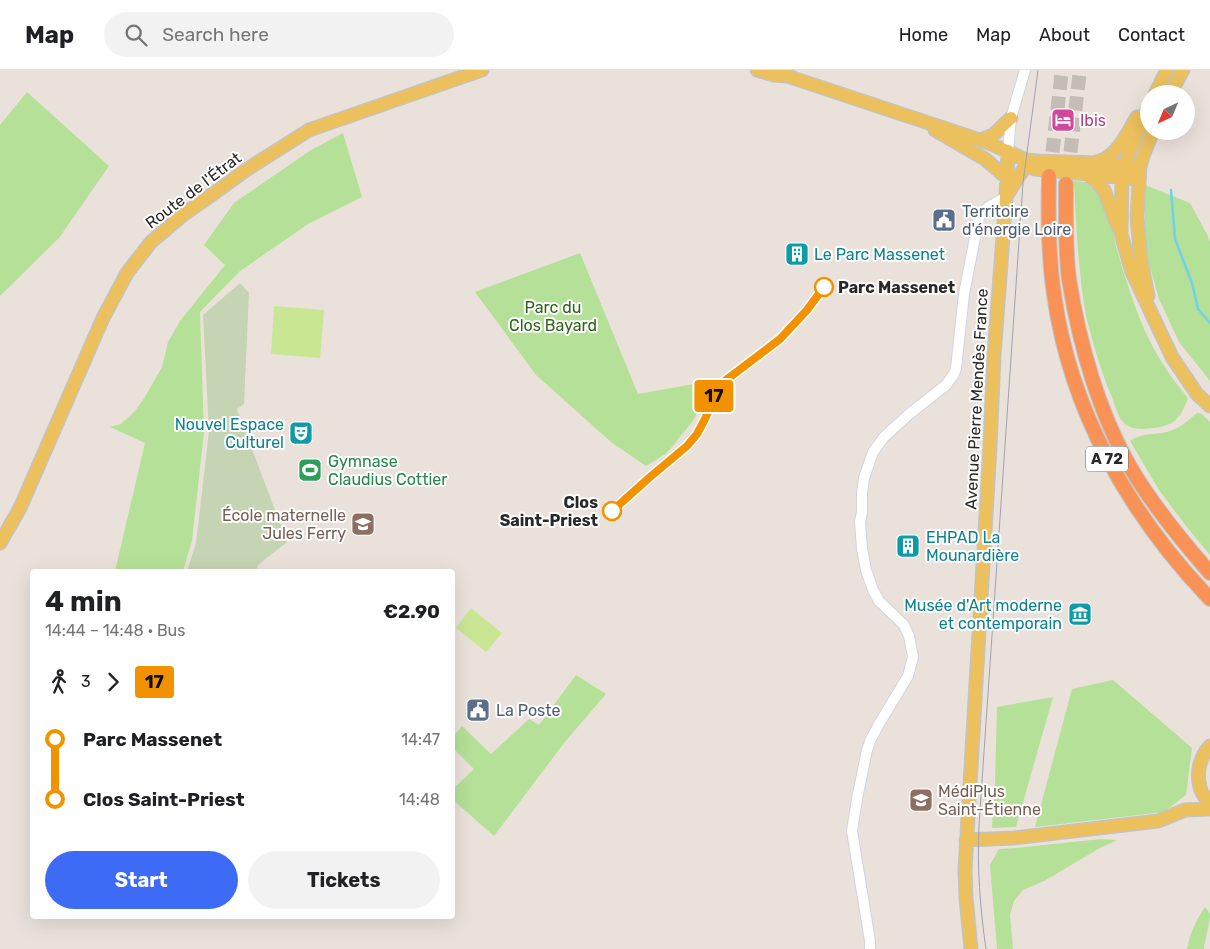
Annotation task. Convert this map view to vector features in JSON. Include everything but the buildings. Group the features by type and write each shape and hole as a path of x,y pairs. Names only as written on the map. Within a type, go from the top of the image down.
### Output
{"highway":[{"name":"A 72","path":"1049,176 1048,230 1054,295 1064,347 1080,398 1101,448 1131,501 1161,543 1210,599"},
{"name":"A 72","path":"1066,184 1065,225 1069,278 1080,338 1095,389 1131,469 1155,506 1210,573"}],"main road":[{"name":"Route de l'Étrat","path":"0,543 20,508 103,318 127,273 151,242 184,214 246,170 309,130 482,70"},
{"path":"757,70 774,75 784,73 981,140 1025,167 1085,174 1123,171"},
{"path":"1160,85 1167,70"},
{"path":"1175,85 1183,70"},
{"path":"1096,163 1113,153 1140,114"},
{"path":"981,140 993,135 1011,118"},
{"path":"915,119 1007,156 1036,161 1096,163 1123,171 1139,173"},
{"path":"915,119 985,159 1006,178"},
{"path":"1121,234 1123,171 1140,128"},
{"path":"1149,140 1139,173 1137,217 1141,260 1153,318"},
{"name":"Avenue Pierre Mendès France","path":"971,949 966,898 966,840 1007,156"},
{"path":"1006,197 1025,167"},
{"path":"1085,174 1096,181 1104,190 1121,234 1132,272 1172,357 1197,394 1210,406"},
{"path":"1210,746 1201,760 1198,771 1200,787 1210,804"},
{"path":"1185,810 1200,787"},
{"path":"966,840 1014,838 1158,821 1185,810 1210,809"}],"street":[{"path":"1007,156 1011,118 1025,70"},
{"path":"870,949 852,831 860,800 866,757 871,739 908,676 913,657 909,636 904,625 879,601 866,570 860,522 864,478 870,459 878,445 890,431 946,385 954,374 964,294 979,217 988,207 1006,197"}],"green space":[{"path":"27,92 109,166 59,238 0,296 0,125"},
{"path":"343,133 362,197 308,224 240,271 200,312 204,432 192,541 184,569 115,569 145,443 110,427 121,424 135,411 143,400 162,367 168,342 180,321 225,265 204,245 234,203 311,150"},
{"path":"1074,181 1089,185 1104,202 1110,217 1127,282 1145,330 1156,353 1188,398 1180,415 1168,425 1141,429 1134,428 1125,424 1117,411 1098,360 1085,313 1079,262"},
{"path":"1145,185 1190,203 1210,242 1210,381 1179,342 1159,299 1145,249"},
{"name":"Parc du Clos Bayard","path":"580,253 638,394 694,384 704,402 692,422 667,453 646,466 611,442 536,375 475,292"},
{"path":"240,283 249,293 244,404 237,409 287,542 258,565 257,569 188,569 196,543 209,431 203,315"},
{"path":"274,306 324,310 320,358 271,354"},
{"path":"1197,413 1202,414 1210,422 1210,555 1159,490 1130,441 1142,435 1173,430"},
{"path":"471,608 502,633 486,652 456,628"},
{"path":"576,675 606,694 564,743 494,836 455,802 455,787 474,769 455,750 455,735 462,726 491,754 529,719 539,725"},
{"path":"1113,680 1192,748 1186,795 1164,812 1035,827 1072,689"},
{"path":"1053,697 1016,827 992,828 997,707"},
{"path":"1101,839 1117,840 1044,881 1023,890 1014,901 1010,915 1013,949 997,949 990,865 999,849"},
{"path":"1205,907 1210,914 1204,949 1187,949 1194,927"}],"waterway":[{"path":"1171,190 1175,239 1192,283 1198,309 1210,323"}],"tunnel":[{"path":"1050,173 1062,70"},
{"path":"1068,173 1080,70"}],"tram line":[{"path":"986,949 978,856 979,825 1023,183 1038,70"}],"bus line":[{"name":"17","path":"612,511 687,446 697,434 717,390 726,380 780,339 807,310 824,287"}],"place":[{"name":"Ibis","path":"1063,120"},
{"name":"Territoire d'énergie Loire","path":"944,220"},
{"name":"Le Parc Massenet","path":"797,254"},
{"name":"Parc Massenet","path":"824,287"},
{"name":"Nouvel Espace Culturel","path":"301,433"},
{"name":"Gymnase Claudius Cottier","path":"310,470"},
{"name":"Clos Saint-Priest","path":"612,511"},
{"name":"École maternelle Jules Ferry","path":"363,524"},
{"name":"EHPAD La Mounardière","path":"908,546"},
{"name":"Musée d'Art moderne et contemporain","path":"1080,614"},
{"name":"La Poste","path":"478,710"},
{"name":"MédiPlus Saint-Étienne","path":"921,800"}]}
